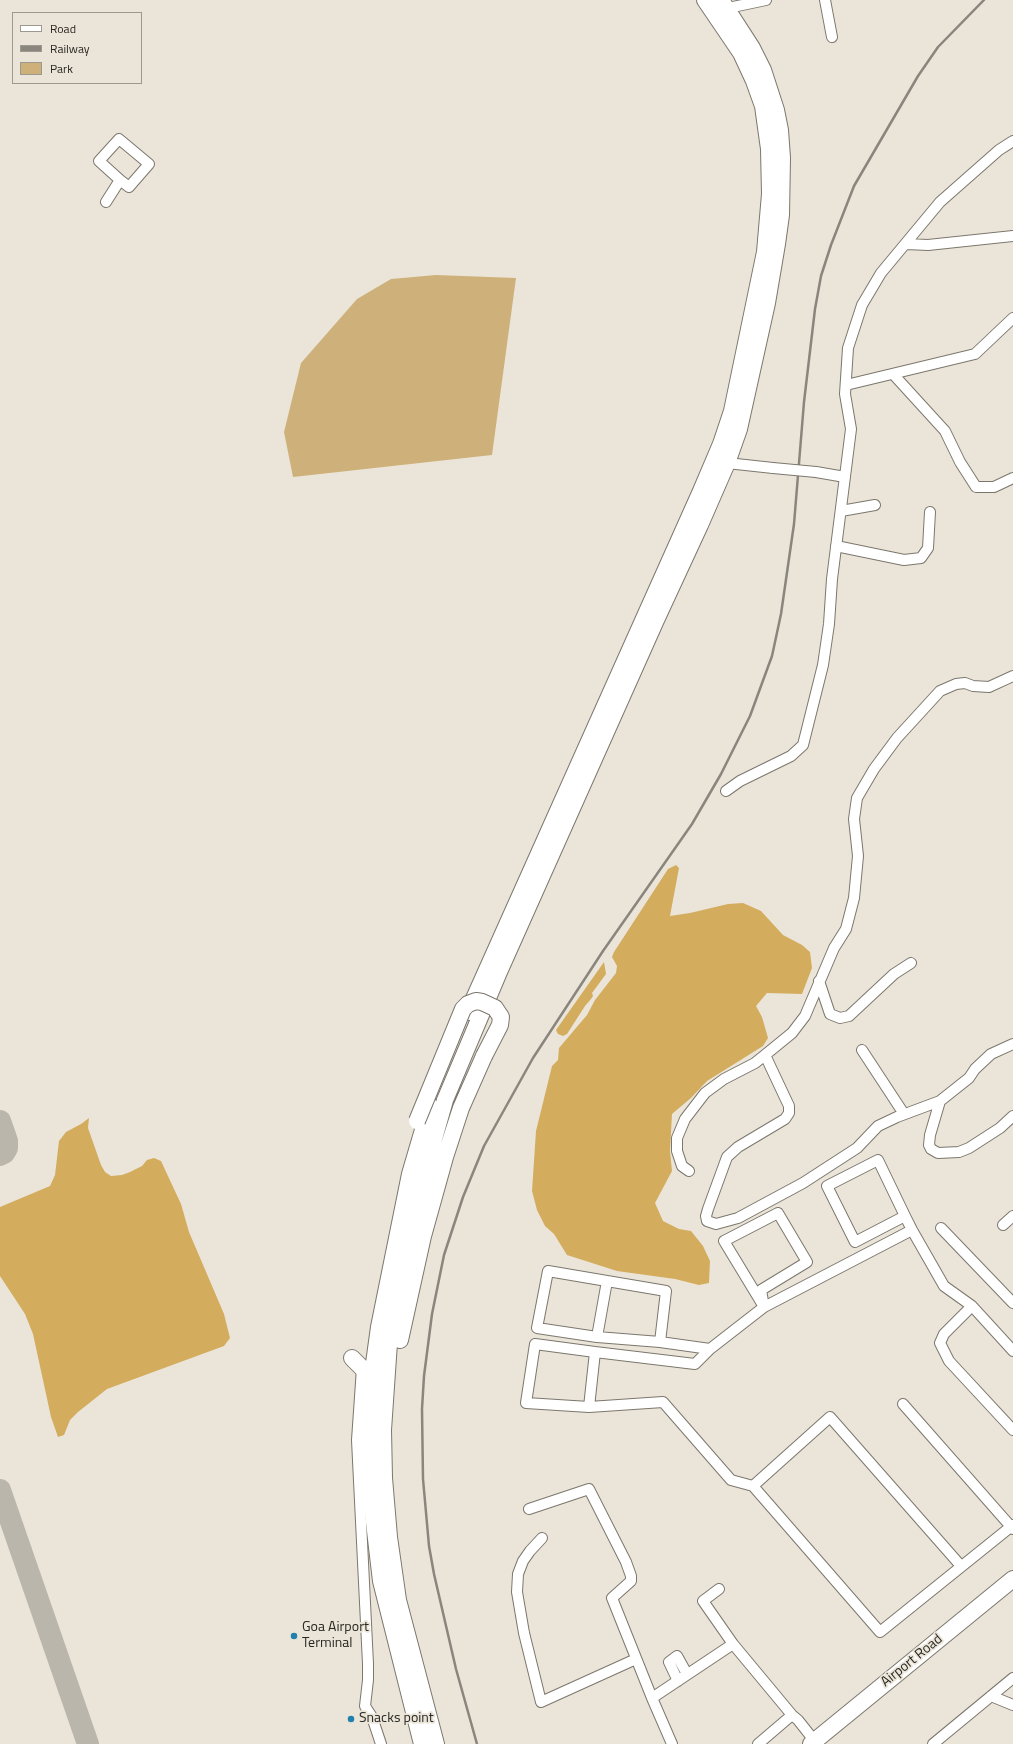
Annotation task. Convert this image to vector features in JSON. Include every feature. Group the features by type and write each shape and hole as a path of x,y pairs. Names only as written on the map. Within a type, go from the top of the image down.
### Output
{"highway":[{"path":"362,1368 379,1327 410,1174 425,1118 445,1066 721,444 732,411 765,252 770,194 769,149 762,106 741,53 705,0"},
{"path":"436,1744 398,1600 389,1537 384,1478 383,1430 387,1368 396,1303 409,1239 445,1100 499,972 727,463 739,428 767,303 778,237 782,187 780,130 771,91 752,48 724,4"},
{"path":"387,1368 398,1348 424,1236 445,1157 480,1063 500,1025 501,1017 497,1010 482,1002 472,1002 463,1009 417,1121 404,1164 375,1289 362,1368 372,1504 381,1581 422,1744"},
{"name":"Airport Road","path":"817,1743 1013,1579"},
{"name":"Airport Road","path":"817,1743 1013,1591"}],"street":[{"path":"724,4 766,0"},
{"path":"825,0 832,37"},
{"path":"119,139 149,164 129,187 120,180 99,161 119,139"},
{"path":"726,791 740,781 791,756 803,745 823,665 829,624 832,578 851,429 845,394 848,348 862,305 881,273 940,202 999,150 1013,141"},
{"path":"106,202 120,180"},
{"path":"906,244 928,245 1013,236"},
{"path":"846,385 975,354 1013,318"},
{"path":"893,374 945,431 960,462 976,487 994,487 1013,478"},
{"path":"710,468 727,463 816,472 845,477"},
{"path":"841,510 875,505"},
{"path":"836,546 904,560 921,558 928,548 930,512"},
{"path":"689,1171 682,1166 677,1151 677,1138 684,1119 705,1093 724,1079 755,1062 792,1033 812,1004 819,981 834,948 846,929 854,898 858,856 854,819 857,798 874,769 897,738 940,690 956,684 965,683 973,686 989,687 1013,676"},
{"path":"819,981 830,1014 840,1018 849,1016 894,974 911,963"},
{"path":"765,1055 789,1106 789,1113 785,1119 738,1147 727,1157 706,1216 708,1221 716,1224 738,1218 777,1198 832,1166 857,1148 878,1126 904,1114 940,1101 969,1078 975,1069 991,1054 1013,1044"},
{"path":"862,1050 904,1114"},
{"path":"940,1101 930,1135 929,1145 931,1149 938,1153 959,1152 969,1148 1000,1128 1013,1116"},
{"path":"905,1216 855,1242 827,1186 878,1160 912,1230 944,1286 972,1306 1013,1351"},
{"path":"778,1214 807,1262 762,1290 764,1307 724,1241 778,1214"},
{"path":"1003,1225 1013,1216"},
{"path":"941,1228 1012,1298"},
{"path":"903,1404 1012,1527 880,1632 753,1486 731,1480 663,1402 589,1407 526,1403 535,1344 695,1364 710,1349 764,1307 912,1230"},
{"path":"660,1342 666,1291 548,1271 537,1328 597,1337 660,1342 710,1349"},
{"path":"597,1337 607,1281"},
{"path":"972,1306 944,1334 940,1343 949,1361 1013,1430"},
{"path":"589,1407 595,1352"},
{"path":"362,1368 357,1440 368,1664 366,1706 372,1717 381,1744"},
{"path":"753,1486 830,1418 962,1566"},
{"path":"529,1509 589,1489 626,1562 631,1576 631,1581 612,1598 672,1744"},
{"path":"542,1538 530,1550 523,1561 518,1574 517,1592 524,1633 541,1702 636,1659"},
{"path":"719,1589 704,1601 733,1644 817,1743"},
{"path":"652,1698 733,1644"},
{"path":"678,1681 669,1662 677,1656 687,1674"},
{"path":"940,1742 1013,1678"},
{"path":"991,1696 1013,1706"},
{"path":"758,1744 792,1715"}],"green space":[{"path":"436,275 516,278 492,455 293,477 284,432 301,363 357,299 391,279"}],"shaded area":[{"path":"676,865 679,868 670,916 728,904 743,903 761,911 783,935 802,945 810,952 812,968 802,994 767,993 756,1006 762,1017 768,1038 763,1046 707,1081 691,1098 672,1114 670,1151 672,1171 655,1203 663,1221 679,1229 691,1231 703,1246 710,1261 709,1283 699,1285 675,1279 617,1271 567,1255 554,1234 545,1226 537,1210 532,1191 536,1131 552,1066 558,1060 559,1048 587,1015 595,1000 616,973 617,966 612,957 614,952 668,869"},
{"path":"604,962 606,974 592,993 593,996 567,1034 563,1036 558,1034 556,1030"},
{"path":"89,1118 88,1128 101,1165 105,1172 111,1176 122,1175 130,1172 142,1166 147,1160 154,1158 161,1161 181,1204 189,1232 224,1314 230,1338 224,1346 107,1389 78,1412 70,1420 64,1435 58,1437 51,1417 33,1334 25,1314 0,1276 0,1207 50,1186 55,1175 59,1141 66,1132"}],"taxiway":[{"path":"0,1121 7,1141 7,1148 4,1153 0,1155"},
{"path":"0,1490 88,1744"}],"railway":[{"path":"477,1744 456,1669 434,1574 429,1546 423,1479 422,1409 424,1376 432,1314 444,1255 463,1197 484,1146 533,1058 603,951 692,824 721,774 750,716 772,656 781,614 794,524 804,402 815,309 821,276 831,245 854,186 918,76 938,47 984,0"}],"place":[{"name":"Goa Airport Terminal","path":"294,1636"},
{"name":"Snacks point","path":"351,1719"}]}
